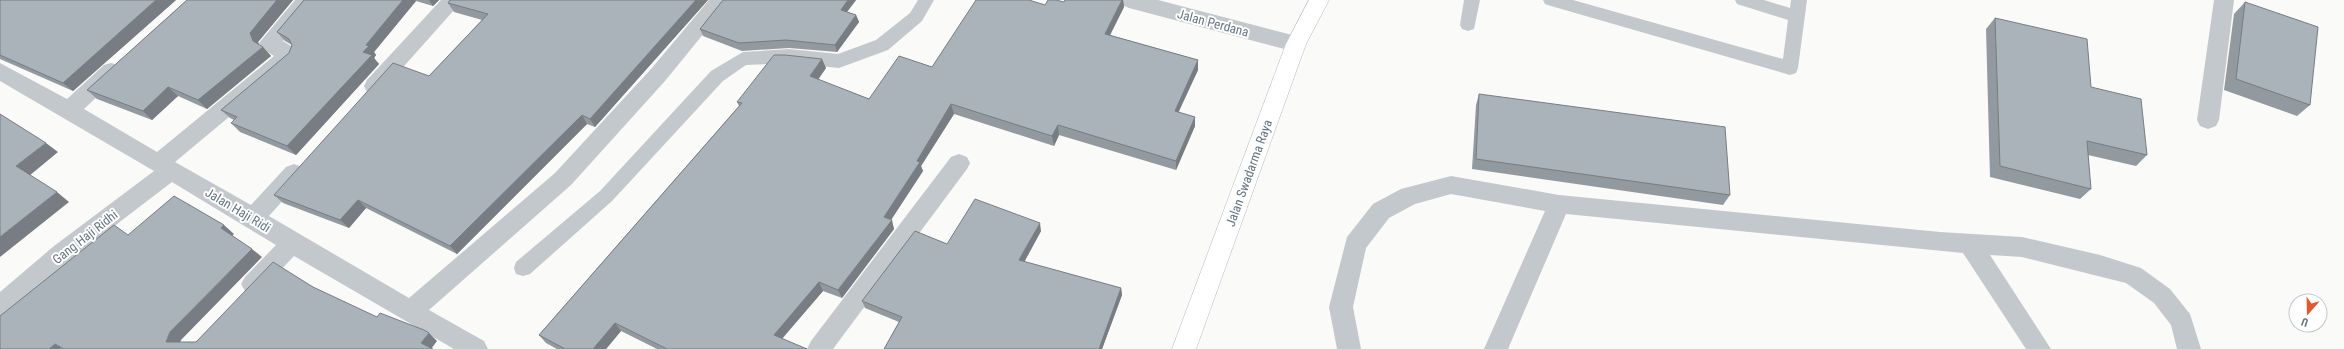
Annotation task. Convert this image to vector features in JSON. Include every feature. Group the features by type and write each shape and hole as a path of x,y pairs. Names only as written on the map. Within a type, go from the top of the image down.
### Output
{"main road":[{"name":"Jalan Swadarma Raya","path":"1184,349 1296,44 1319,0"}],"street":[{"name":"Gang Haji Ridhi","path":"0,306 165,167 288,55 269,42 306,0"},
{"path":"358,103 454,0"},
{"path":"411,311 563,179 658,75 721,0"},
{"path":"2208,120 2224,0"},
{"name":"Jalan Perdana","path":"1138,1 1296,44"},
{"path":"68,111 127,56"},
{"name":"Jalan Haji Ridi","path":"0,71 253,218 292,243 476,349"},
{"path":"253,218 306,161"},
{"path":"820,349 959,163"},
{"path":"1349,349 1341,307 1355,244 1382,211 1409,196 1451,186 1559,204 2022,247 2100,265 2133,275 2162,296 2182,321 2189,349"},
{"path":"1496,349 1559,204"},
{"path":"237,301 292,243"},
{"path":"1969,243 2039,349"}],"lane":[{"path":"523,268 606,196 717,76 723,72 743,59 789,56 839,61 882,45 916,17 926,0"},
{"path":"1468,25 1472,0"},
{"path":"1551,0 1790,68 1798,8 1743,0"}],"building":[{"path":"0,0 156,0 63,83 0,55"},
{"path":"187,0 277,0 250,33 253,41 263,47 198,100 168,87 143,111 87,90"},
{"path":"304,0 403,0 366,45 369,46 363,52 372,55 287,146 231,123 237,117 221,110 289,53 292,45 289,39 277,32"},
{"path":"450,0 696,0 590,119 582,115 450,246 358,200 340,220 274,195 393,63 429,76 488,14 448,3"},
{"path":"723,0 848,0 841,10 856,15 835,45 786,40 739,43 700,29"},
{"path":"976,0 1029,0 1045,5 1048,0 1064,2 1065,0 1122,0 1105,34 1198,60 1175,111 1195,117 1176,161 1058,125 1052,136 951,104 917,161 920,162 884,217 892,220 838,290 819,282 774,335 807,349 667,349 615,323 593,349 565,349 539,335 742,103 737,102 774,55 822,59 810,76 869,99 899,56 932,67"},
{"path":"2245,2 2318,27 2310,105 2236,79"},
{"path":"1995,18 2087,39 2091,87 2141,99 2147,155 2087,141 2091,189 2000,166"},
{"path":"1479,94 1725,127 1730,195 1476,159"},
{"path":"0,114 46,143 16,166 57,192 0,237"},
{"path":"174,196 224,225 221,228 252,249 170,332 166,342 196,342 273,262 313,287 377,317 380,313 424,330 429,333 421,343 433,349 64,349 55,344 49,349 0,349 0,316 114,225 128,235"},
{"path":"975,199 1040,223 1019,260 1121,288 1099,349 884,349 902,317 862,301 915,231 947,244"}]}
